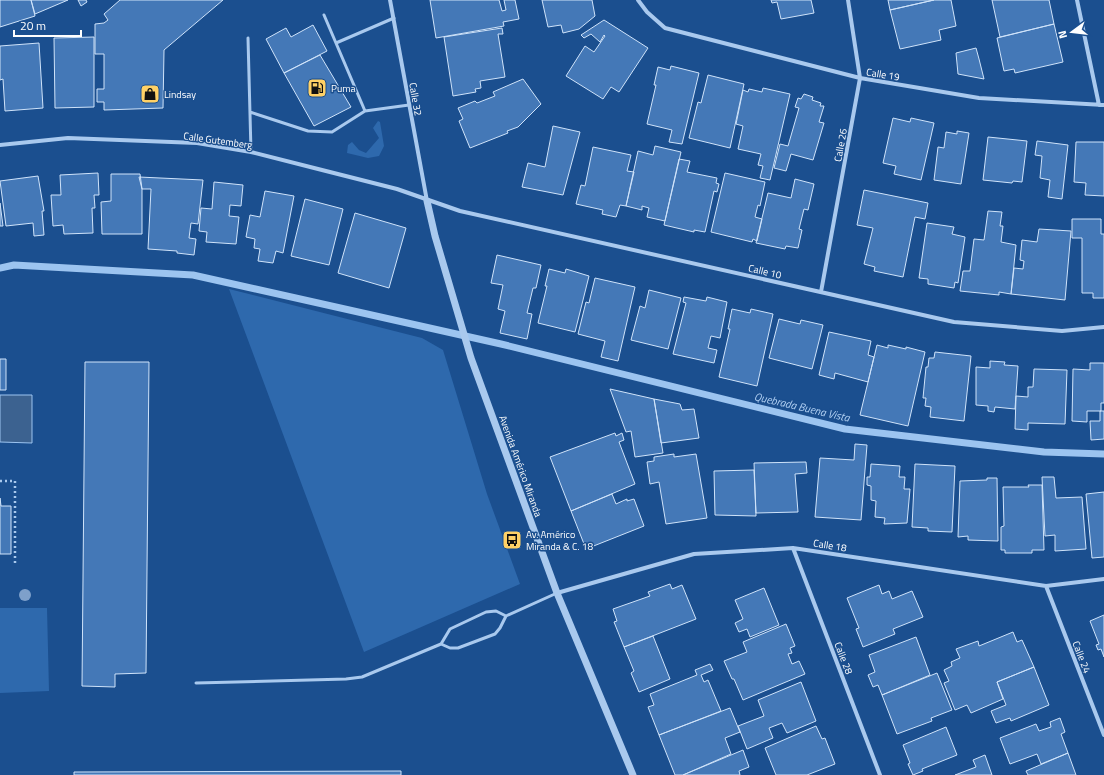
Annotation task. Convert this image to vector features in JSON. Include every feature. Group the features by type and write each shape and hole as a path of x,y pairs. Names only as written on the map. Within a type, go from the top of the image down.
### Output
{"street":[{"name":"Calle 32","path":"390,0 427,201"},
{"name":"Calle 19","path":"638,0 647,12 665,28 860,78 979,98 1104,105"},
{"name":"Calle 26","path":"821,292 860,78 848,0"},
{"path":"1077,0 1098,105"},
{"name":"Calle Gutemberg","path":"0,145 68,138 197,143 251,152 397,190 427,201"},
{"name":"Calle 10","path":"427,201 468,213 954,322 1062,331 1104,328"},
{"name":"Avenida Américo Miranda","path":"427,201 457,314 471,358 557,593 632,774"},
{"name":"Calle 18","path":"557,593 694,554 793,548 1046,586 1104,579"},
{"name":"Calle 28","path":"793,548 880,775"},
{"name":"Calle 24","path":"1046,586 1104,735"}],"lane":[{"path":"324,15 365,111"},
{"path":"336,43 394,18"},
{"path":"248,38 251,152"},
{"path":"250,112 308,131 332,132 365,111 409,106"},
{"path":"441,644 450,648 458,648 495,634 506,616 557,593"},
{"path":"196,684 330,680 362,677 441,644 450,629 465,620 486,612 496,611 506,616"}],"path":[{"path":"0,481 15,482 15,564"}],"shaded area":[{"path":"378,121 380,122 384,146 379,156 368,158 347,153 348,145 352,142 359,150 366,153 379,138 373,128"},
{"path":"229,289 422,338 443,350 487,494 520,584 364,652"},
{"path":"0,395 32,395 32,443 0,442"},
{"path":"0,608 47,608 49,691 0,693"}],"building":[{"path":"0,0 31,0 35,16 0,27"},
{"path":"31,0 68,0 35,14"},
{"path":"78,0 86,0 87,2 81,6"},
{"path":"120,0 223,0 164,50 163,108 104,110 104,102 97,102 97,89 104,89 104,54 95,54 95,24 104,23 108,20 104,14"},
{"path":"430,0 499,0 502,11 506,10 504,0 515,0 519,19 503,22 504,26 436,38"},
{"path":"542,0 592,0 595,16 579,29 563,33 561,25 548,27"},
{"path":"771,0 811,0 814,13 781,19 777,2 772,3"},
{"path":"888,0 934,0 890,10"},
{"path":"934,0 951,0 956,26 939,30 941,40 900,49 890,10"},
{"path":"992,0 1049,0 1054,24 1000,37"},
{"path":"604,20 648,48 619,92 611,87 603,99 566,76 585,46 594,52 605,36 604,35 600,42 591,34 584,38 581,35"},
{"path":"1054,24 1063,62 1015,73 1014,69 1004,71 997,38"},
{"path":"313,25 327,51 284,73 266,39 286,28 291,37"},
{"path":"502,28 503,34 498,34 505,77 480,81 481,88 475,89 476,92 453,96 444,37"},
{"path":"94,37 94,107 55,108 54,38"},
{"path":"39,43 43,108 5,111 3,79 0,80 0,46"},
{"path":"976,48 984,79 958,74 956,53"},
{"path":"320,55 351,107 314,126 284,73"},
{"path":"671,66 699,73 682,144 669,142 672,130 647,124 656,85 654,85 658,67 670,70"},
{"path":"708,75 744,84 730,148 689,138 698,102 701,103"},
{"path":"523,79 541,104 518,127 507,131 508,133 470,148 459,121 463,119 458,108 475,101 477,103 495,96 493,92"},
{"path":"763,88 790,94 770,180 760,178 763,166 758,165 761,154 738,149 743,126 736,124 743,90 748,92 749,89 762,92"},
{"path":"804,94 813,97 812,100 821,103 820,106 824,106 819,122 824,123 813,160 791,154 786,171 774,168 780,144 788,146 799,108 795,107 798,98 801,99"},
{"path":"893,118 910,122 911,118 934,123 921,180 894,174 896,166 883,163"},
{"path":"553,126 580,132 563,195 522,187 528,163 545,167"},
{"path":"957,131 969,133 961,184 934,180 938,147 944,148 946,132 957,134"},
{"path":"988,137 1027,141 1022,182 1013,181 1012,183 983,180"},
{"path":"1037,141 1068,145 1062,199 1048,197 1050,180 1040,178 1042,156 1035,155"},
{"path":"1076,142 1104,142 1104,196 1085,195 1086,183 1074,182"},
{"path":"655,146 681,152 665,221 647,217 649,208 642,206 642,210 626,206 638,151 653,155"},
{"path":"593,147 631,155 627,171 634,172 626,206 620,205 616,217 602,214 603,210 576,204 581,185 585,186"},
{"path":"679,159 690,161 687,172 717,178 716,183 719,184 717,192 714,191 705,232 694,230 694,232 664,225"},
{"path":"98,173 99,195 94,195 95,208 92,208 93,233 64,234 63,225 53,226 51,195 61,195 60,175"},
{"path":"725,173 765,182 760,206 758,205 755,217 762,219 757,241 753,239 752,242 711,232"},
{"path":"111,174 140,174 142,189 142,234 102,234 101,202 111,201"},
{"path":"38,176 44,211 42,211 44,235 34,236 33,223 6,226 0,181"},
{"path":"139,177 203,180 198,224 191,223 189,238 196,239 194,255 177,253 177,251 148,249 151,189 142,189"},
{"path":"795,179 814,184 808,210 804,209 799,229 802,230 798,248 786,246 785,249 756,243 768,193 791,198"},
{"path":"214,182 243,185 241,206 230,205 229,216 239,217 236,244 206,242 207,232 199,231 201,208 212,209"},
{"path":"864,190 928,203 925,219 915,217 903,277 874,271 875,267 864,264 873,228 857,225"},
{"path":"265,191 294,196 283,253 276,251 273,263 258,261 260,249 254,248 255,239 246,237 250,215 260,217"},
{"path":"305,199 343,209 329,265 291,256"},
{"path":"0,203 3,226 0,226"},
{"path":"988,211 1002,212 1000,226 1003,226 1001,242 1016,245 1011,294 999,292 999,295 960,291 963,271 970,271 974,239 984,240"},
{"path":"355,213 406,228 389,288 338,273"},
{"path":"1072,219 1101,219 1101,234 1104,234 1104,298 1093,298 1093,293 1082,293 1082,238 1072,238"},
{"path":"927,223 954,227 952,234 965,237 958,283 955,282 954,288 928,284 928,279 919,278"},
{"path":"1039,229 1071,231 1065,300 1011,294 1014,268 1023,269 1024,261 1020,260 1022,240 1037,242"},
{"path":"497,255 541,265 536,288 533,288 527,313 532,314 527,339 500,333 505,311 498,309 503,285 491,283"},
{"path":"549,269 565,273 566,269 589,276 575,332 538,323 547,286 545,286"},
{"path":"595,278 635,287 618,361 601,357 605,341 578,334 586,302 589,303"},
{"path":"649,290 681,298 668,349 631,340 640,306 645,308"},
{"path":"684,297 706,301 707,297 727,302 720,338 711,336 708,348 717,350 714,363 673,354 686,303 683,302"},
{"path":"732,309 750,313 751,309 773,314 757,386 719,377 730,329 728,329"},
{"path":"779,319 800,324 801,320 823,325 812,369 769,358"},
{"path":"829,332 871,341 868,355 874,357 868,382 835,373 834,379 819,375"},
{"path":"877,345 888,348 888,345 906,349 906,347 925,352 908,426 860,415"},
{"path":"935,352 971,356 964,421 930,417 931,407 925,406 926,398 923,398 926,367 928,367 929,358 934,358"},
{"path":"0,359 6,359 6,390 0,390"},
{"path":"990,361 1005,362 1004,365 1018,366 1015,409 995,407 994,412 988,411 988,406 976,405 976,367 990,368"},
{"path":"85,362 149,362 146,673 115,674 115,687 82,686"},
{"path":"1090,363 1104,363 1104,403 1101,403 1101,411 1087,411 1087,422 1072,421 1073,369 1090,370"},
{"path":"1034,369 1067,370 1065,424 1028,423 1028,430 1015,429 1016,396 1028,397 1028,387 1033,387"},
{"path":"610,389 654,399 663,453 635,457 631,431 626,432"},
{"path":"654,399 680,404 682,410 694,409 699,438 661,443"},
{"path":"1100,411 1104,411 1104,439 1091,440 1090,421 1100,421"},
{"path":"615,433 616,436 622,433 624,440 619,442 635,484 571,511 550,457"},
{"path":"855,444 867,445 861,520 815,517 820,458 854,460"},
{"path":"674,454 674,457 696,454 707,518 666,524 659,482 650,484 647,462 654,461 654,457"},
{"path":"806,462 807,473 795,474 798,512 756,513 754,463"},
{"path":"871,464 900,466 899,477 905,477 904,489 910,489 907,523 884,524 885,518 875,517 876,501 871,500 871,486 867,485 867,477 870,477"},
{"path":"915,464 955,466 952,532 928,531 928,528 912,527"},
{"path":"754,470 756,516 715,515 714,471"},
{"path":"1042,477 1054,477 1056,498 1082,497 1086,549 1055,551 1055,535 1045,536"},
{"path":"987,478 997,478 998,541 968,540 968,536 958,537 960,481 987,480"},
{"path":"1028,485 1042,485 1044,550 1032,550 1032,553 1005,553 1005,550 1001,550 1001,527 1004,526 1003,487 1029,487"},
{"path":"1104,492 1104,557 1092,558 1086,494"},
{"path":"612,494 616,504 627,499 627,501 634,499 644,526 586,549 571,511"},
{"path":"0,498 1,506 11,506 11,554 0,554"},
{"path":"670,584 672,589 682,585 696,619 624,647 614,622 617,621 613,609 650,596 648,592"},
{"path":"879,585 882,594 889,591 892,599 912,591 923,617 893,629 895,634 863,647 856,629 859,628 847,598"},
{"path":"764,588 779,625 750,637 747,629 739,632 735,623 743,619 735,600"},
{"path":"1104,615 1104,657 1101,649 1098,650 1096,645 1099,644 1090,621"},
{"path":"786,624 795,646 790,648 792,653 788,654 792,664 799,661 805,674 743,700 724,661 747,652 743,642"},
{"path":"1013,632 1017,642 1022,640 1034,667 997,682 1003,699 971,713 967,705 955,710 944,683 949,681 944,670 952,666 951,662 960,658 956,649 978,641 979,646"},
{"path":"653,636 670,679 639,692 631,673 634,671 624,647"},
{"path":"916,637 930,675 882,695 878,685 873,687 868,675 875,672 869,655"},
{"path":"710,664 713,670 701,675 704,682 708,680 721,711 659,735 648,707 654,705 650,694 697,675 695,670"},
{"path":"1034,667 1049,705 1011,721 1010,718 996,723 991,711 1006,705 997,682"},
{"path":"937,673 952,710 931,718 932,721 897,734 882,695"},
{"path":"801,682 816,721 787,733 782,723 769,728 773,738 747,749 738,726 764,716 758,700"},
{"path":"730,708 740,732 725,738 731,754 683,775 675,775 659,735"},
{"path":"1060,718 1065,732 1061,734 1068,753 1041,764 1037,754 1010,764 1000,738 1036,724 1039,731 1051,727 1050,722"},
{"path":"816,726 822,739 825,738 835,764 807,775 776,775 765,748"},
{"path":"946,727 957,755 922,769 923,771 913,775 908,764 910,763 903,745"},
{"path":"743,750 749,767 739,771 740,775 683,775"},
{"path":"1068,753 1076,775 1028,775 1026,771"},
{"path":"985,755 992,775 955,775 976,767 973,760"},
{"path":"401,771 401,775 74,775 74,772"}],"waterway":[{"name":"Quebrada Buena Vista","path":"0,268 14,265 193,275 501,344 845,429 1044,452 1104,454"}],"place":[{"name":"Puma","path":"317,88"},
{"name":"Lindsay","path":"150,94"},
{"name":"Av. Américo Miranda & C. 18","path":"512,540"}]}
